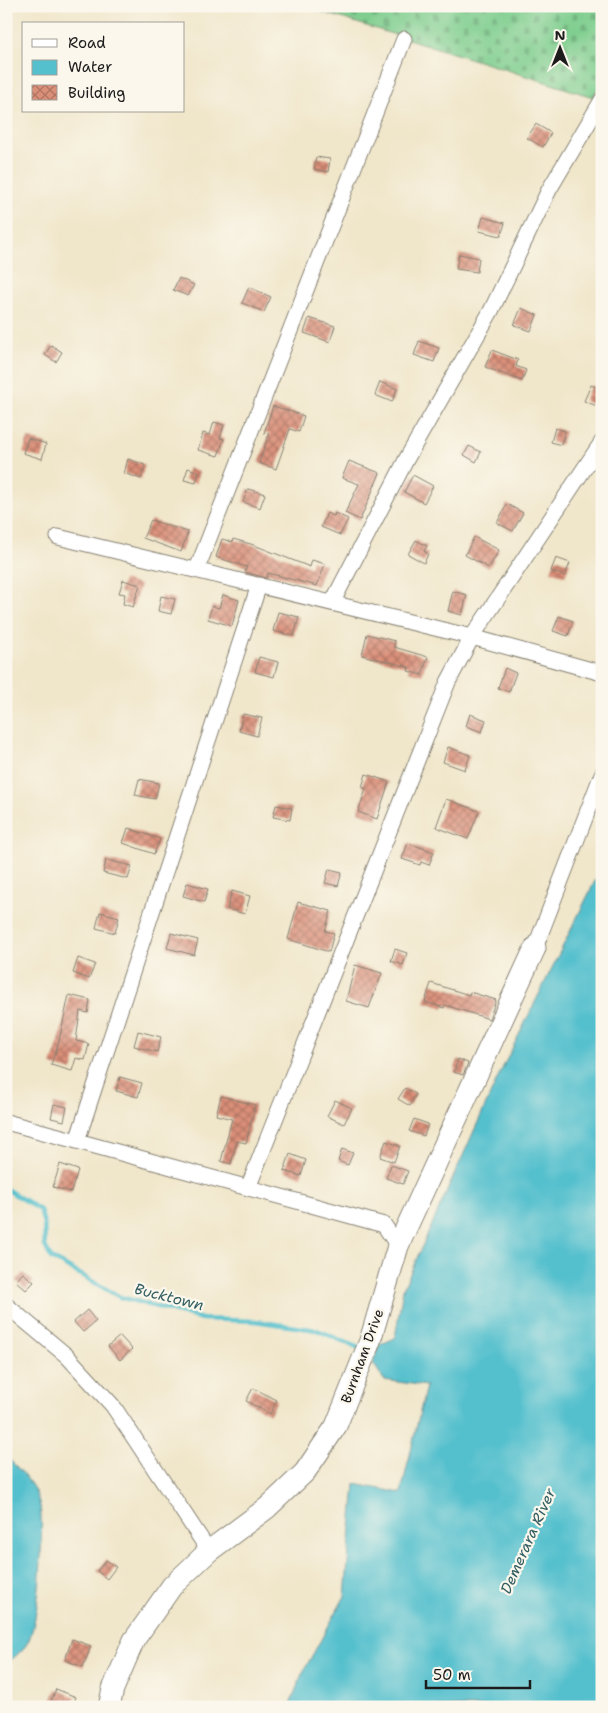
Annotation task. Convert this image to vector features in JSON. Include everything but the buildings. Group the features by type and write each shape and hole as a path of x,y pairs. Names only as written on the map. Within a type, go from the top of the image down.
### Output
{"street":[{"path":"197,570 404,39"},
{"path":"332,603 407,458 491,311 549,190 602,100"},
{"path":"248,1188 448,682 472,637 602,442"},
{"path":"58,538 472,637 602,673"},
{"path":"77,1141 259,585"},
{"path":"535,948 602,774"},
{"name":"Burnham Drive","path":"108,1707 113,1689 134,1640 172,1586 209,1551 267,1508 304,1472 336,1426 370,1341 398,1246 535,948"},
{"path":"6,1122 384,1225 398,1246"},
{"path":"6,1305 66,1356 113,1406 209,1551"}],"green space":[{"path":"303,6 602,6 602,82 593,97"}],"water":[{"name":"Demerara River","path":"602,867 602,1707 289,1707 302,1674 345,1596 355,1484 401,1493 426,1386 384,1380 373,1363 379,1345 395,1338 403,1289 500,1073"},
{"path":"6,1457 22,1473 35,1492 40,1506 42,1536 36,1615 32,1630 26,1645 6,1664"}],"waterway":[{"name":"Bucktown","path":"6,1189 40,1210 44,1224 45,1246 51,1258 120,1297 202,1319 255,1321 317,1330 359,1348"}]}
